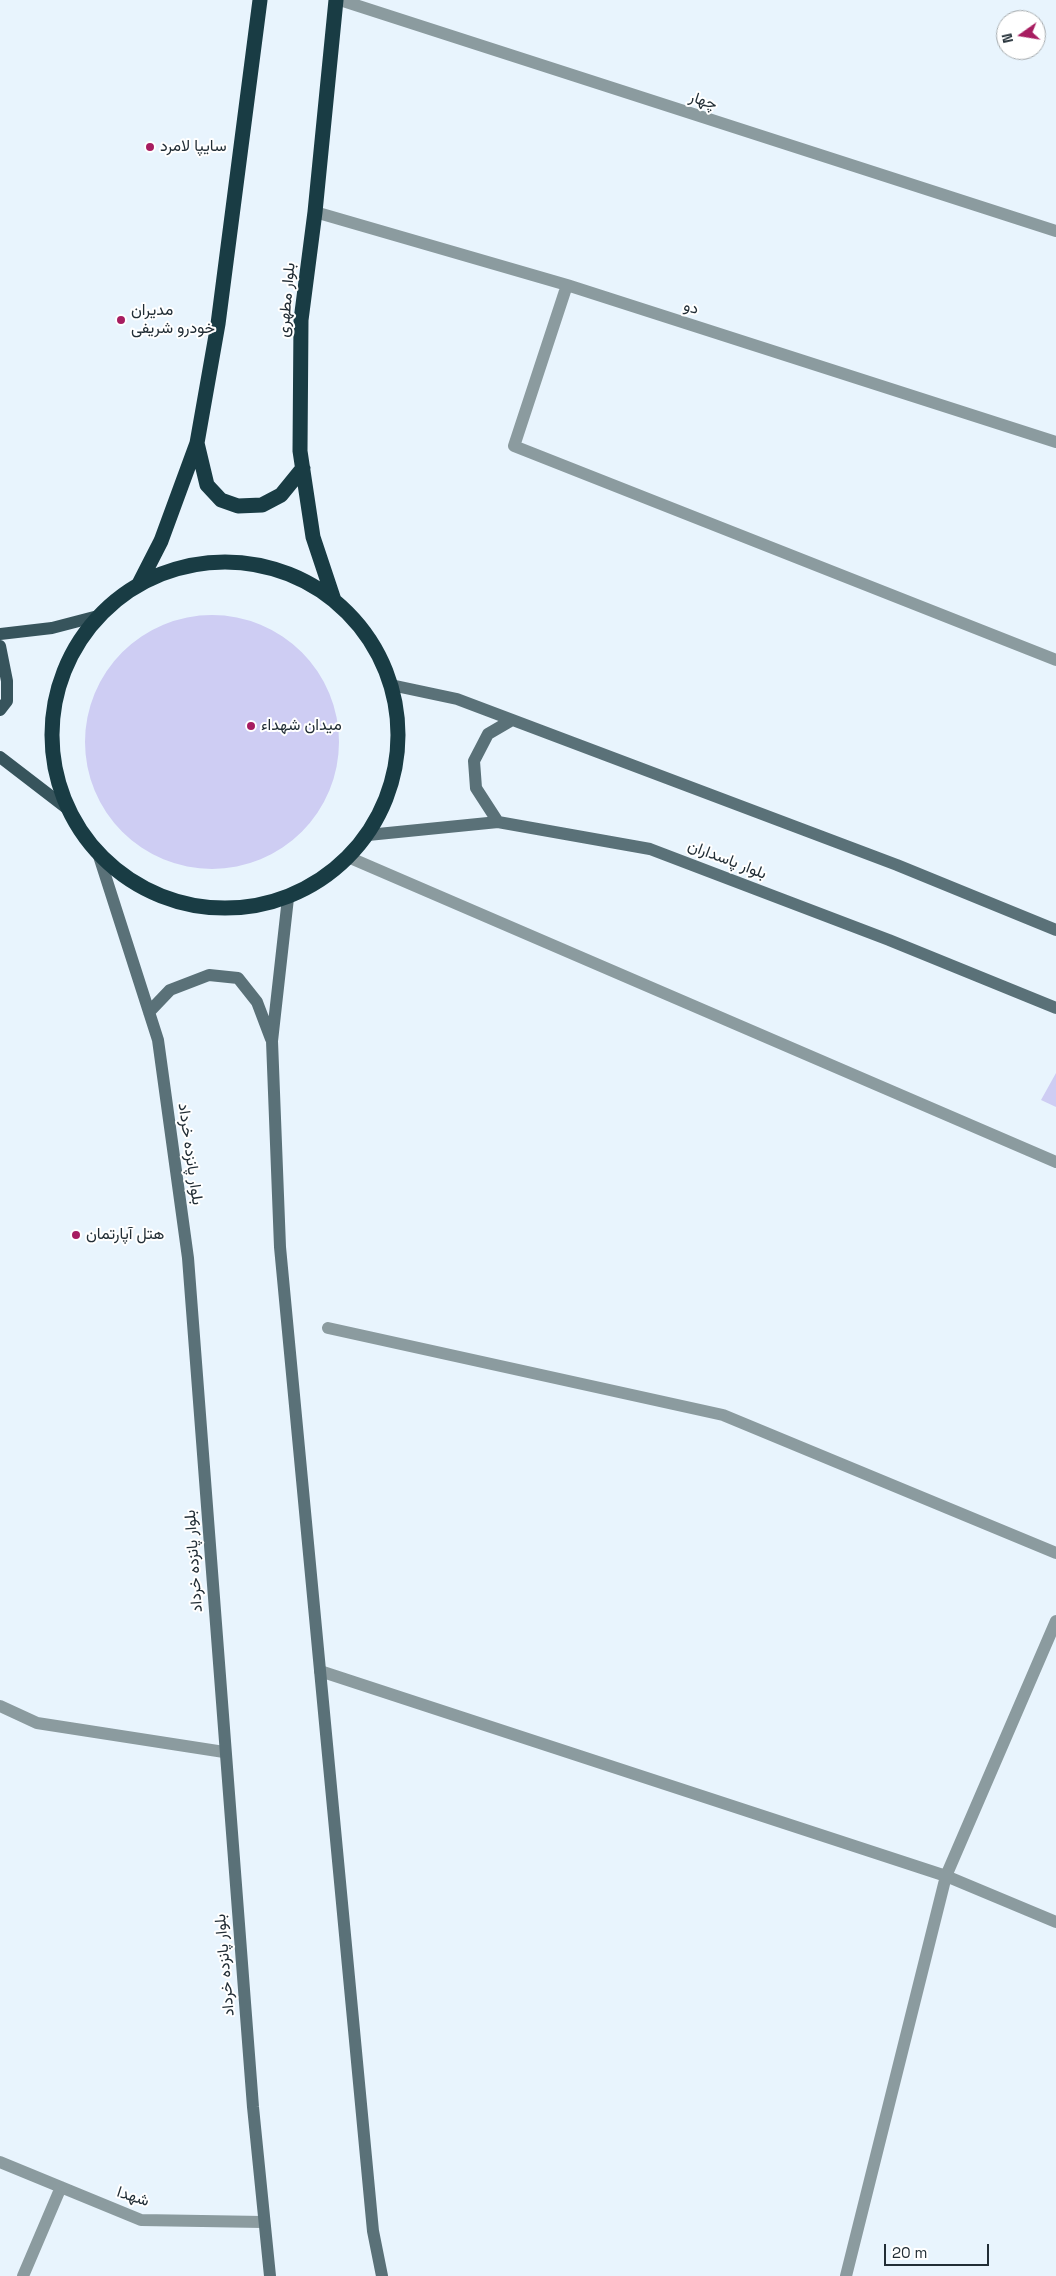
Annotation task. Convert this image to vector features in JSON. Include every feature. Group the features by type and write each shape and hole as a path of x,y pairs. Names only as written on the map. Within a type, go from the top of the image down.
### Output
{"highway":[{"path":"139,584 162,541 197,443 218,324 260,0"},
{"name":"بلوار مطهری","path":"334,600 314,537 300,451 301,320 315,212 336,0"},
{"path":"197,443 207,485 221,500 238,506 262,505 281,495 303,468"},
{"path":"239,562 289,574 334,600 369,638 391,685 399,736 391,788 368,835 333,872 288,898 238,909 186,905 138,886 98,853 69,810 54,760 54,708 70,658 98,616 139,584 187,565 239,562"}],"main road":[{"path":"0,634 52,628 98,616"},
{"path":"0,646 7,681 7,700 0,710"},
{"path":"391,685 457,699 897,865 1056,930"},
{"path":"498,822 476,788 474,761 488,734 512,720"},
{"path":"0,757 69,810"},
{"name":"بلوار پاسداران","path":"368,835 498,822 650,849 889,940 1056,1008"},
{"name":"بلوار پانزده خرداد","path":"98,853 158,1040 188,1258 224,1752 263,2222 270,2276"},
{"path":"288,898 272,1041 280,1247 372,2231 382,2276"},
{"path":"149,1012 170,990 193,981 209,975 238,978 257,1002 272,1041"}],"street":[{"name":"چهار","path":"340,0 1056,231"},
{"name":"دو","path":"315,212 567,284 1056,442"},
{"path":"567,284 514,446 1056,660"},
{"path":"348,857 1056,1162"},
{"path":"328,1328 723,1415 1056,1553"},
{"path":"846,2276 946,1876 1056,1621"},
{"path":"320,1671 946,1876 1056,1922"},
{"path":"0,1706 37,1723 224,1752"},
{"name":"شهدا","path":"0,2162 141,2220 263,2222"},
{"path":"23,2276 61,2187"}],"shaded area":[{"path":"212,615 237,618 260,625 272,630 302,652 324,682 329,694 336,717 339,742 336,767 329,790 324,802 302,832 272,854 260,859 237,866 212,869 187,866 164,859 152,854 122,832 100,802 95,790 88,767 85,742 88,717 95,694 100,682 122,652 152,630 164,625 187,618"},
{"path":"1056,1073 1056,1107 1041,1100"}],"place":[{"name":"سایپا لامرد","path":"150,147"},
{"name":"مدیران خودرو شریفی","path":"121,320"},
{"name":"میدان شهداء","path":"251,726"},
{"name":"هتل آپارتمان","path":"76,1235"}]}
